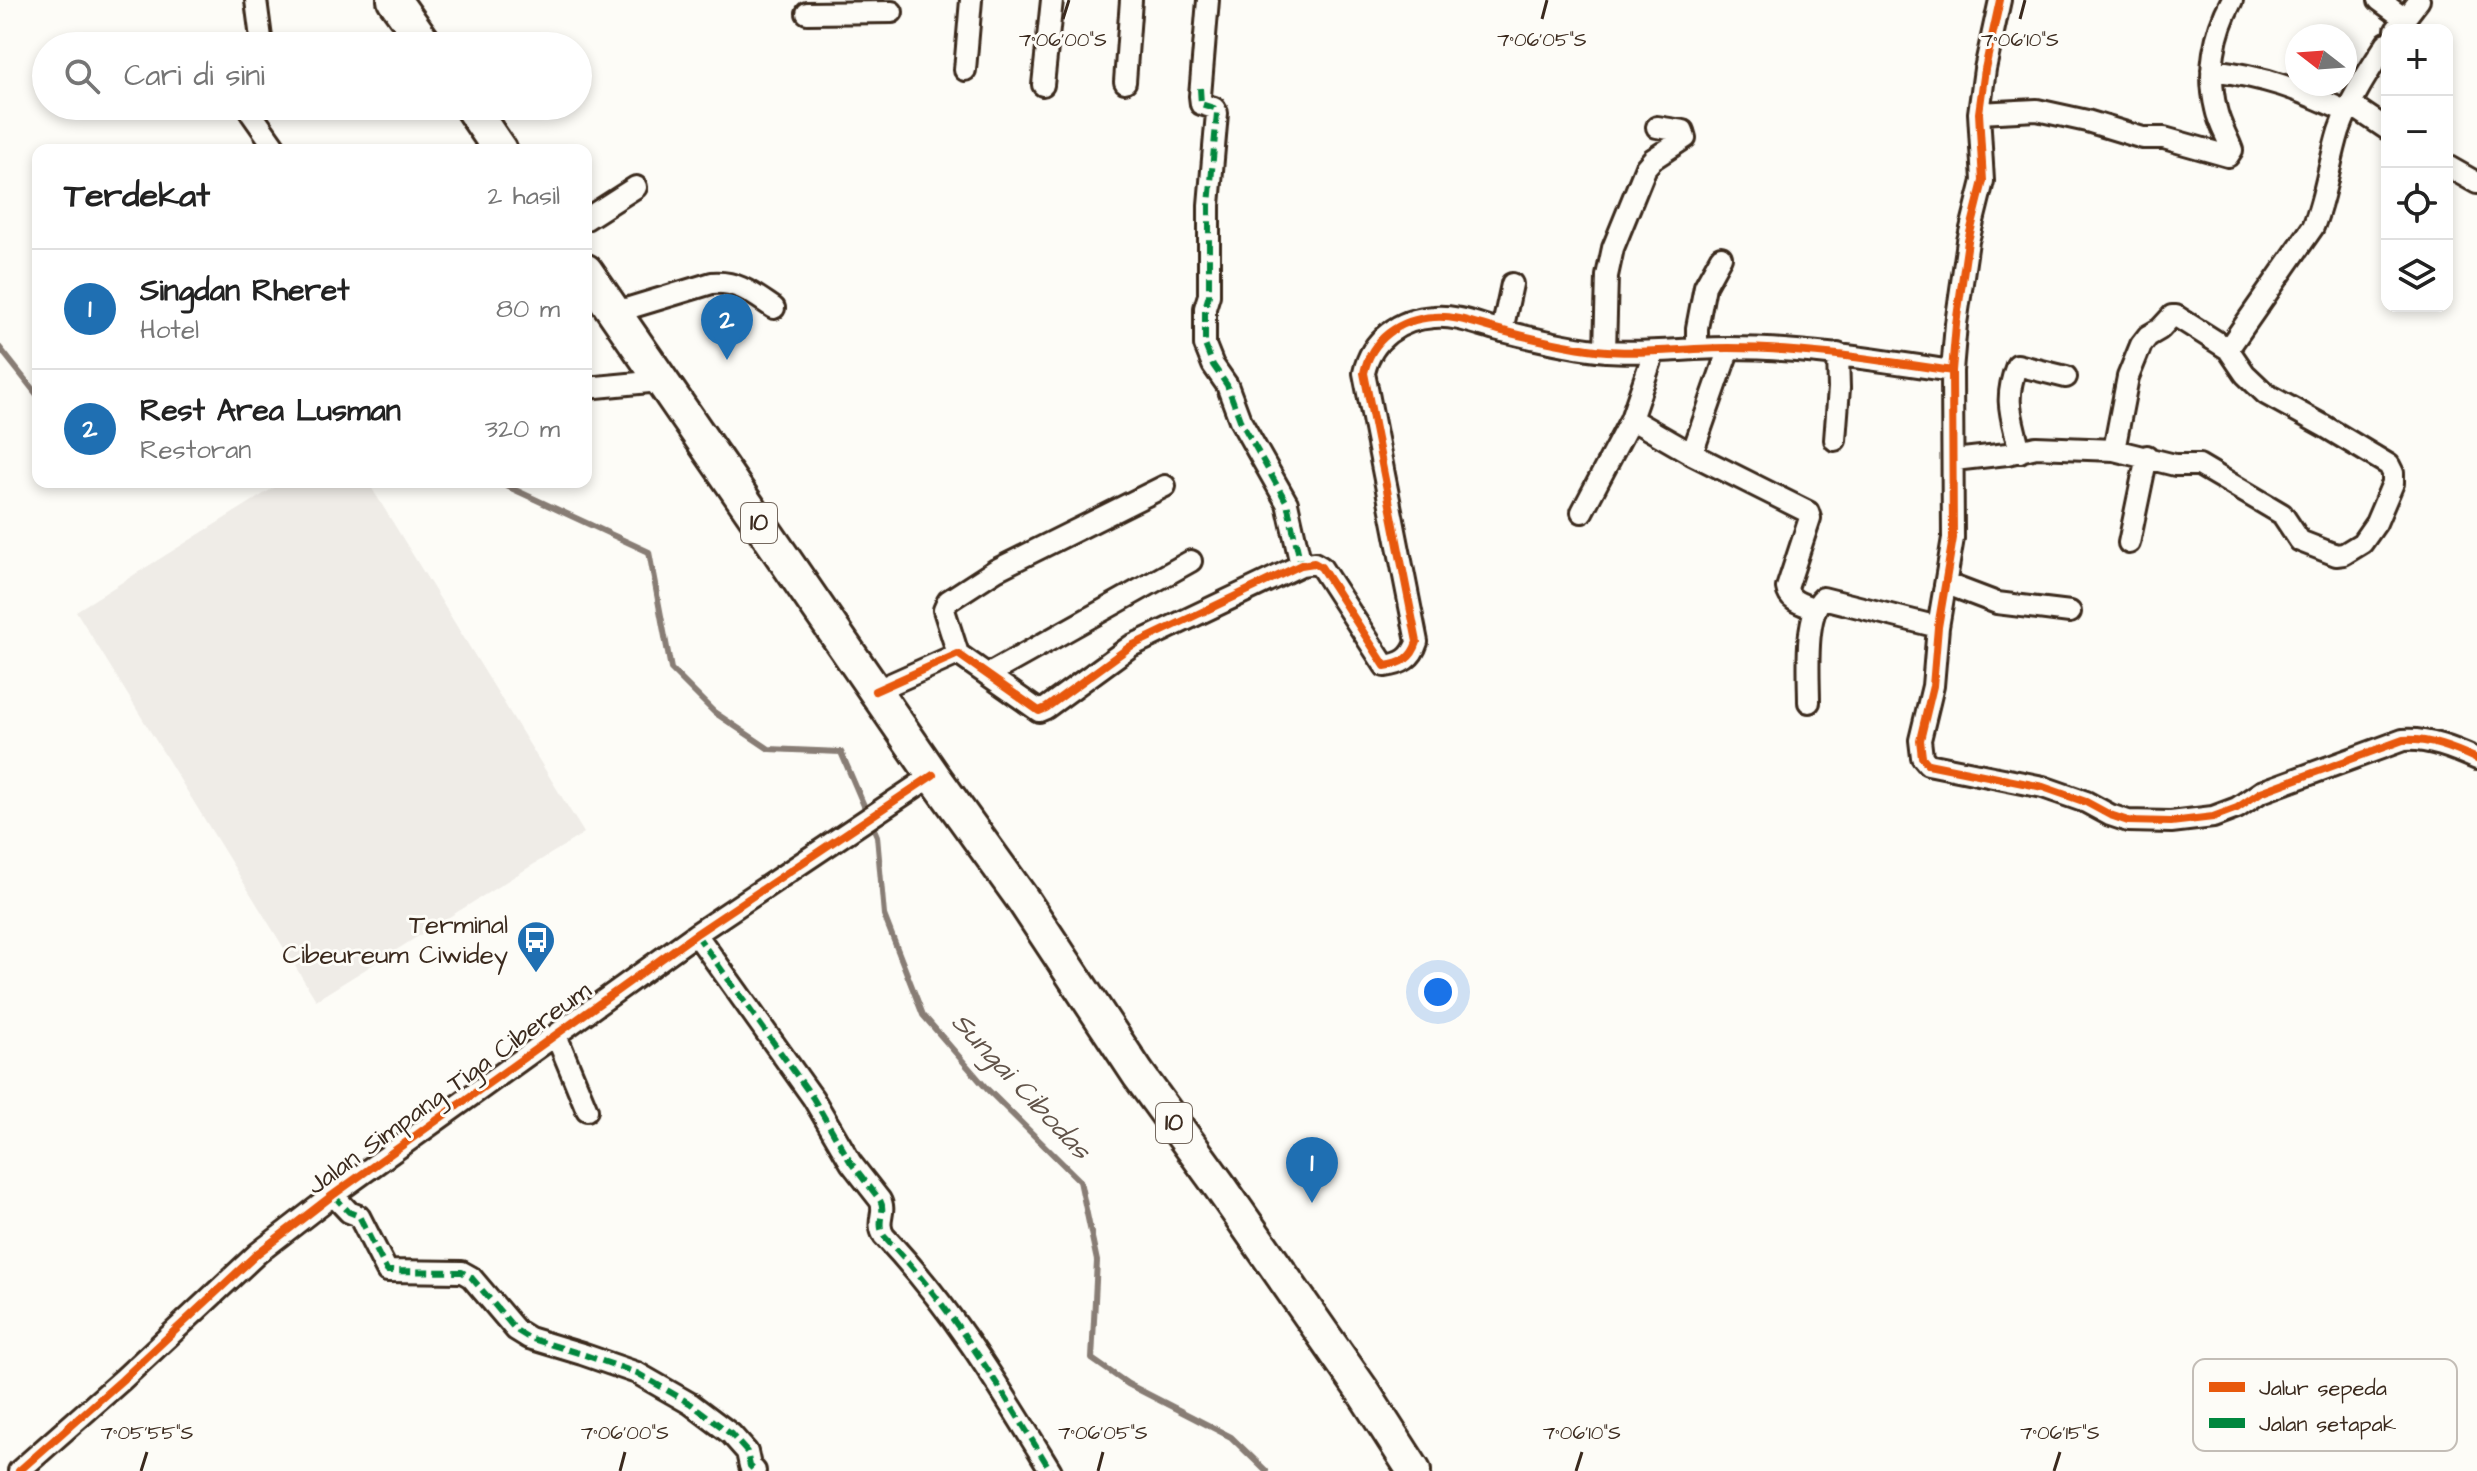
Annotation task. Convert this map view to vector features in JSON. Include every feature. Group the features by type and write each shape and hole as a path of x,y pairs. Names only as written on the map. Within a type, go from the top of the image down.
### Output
{"highway":[{"path":"394,0 417,32"},
{"path":"480,120 496,144"},
{"name":"10","path":"592,279 933,775 1023,900 1138,1074 1354,1378 1414,1471"}],"street":[{"path":"256,0 260,32"},
{"path":"965,70 971,0"},
{"path":"1043,85 1052,0"},
{"path":"1125,82 1131,0"},
{"path":"1208,0 1200,96 1201,104 1214,108 1217,113 1209,205 1209,295 1205,308 1205,345 1213,365 1227,385 1240,420 1287,503 1301,565"},
{"path":"2000,0 1979,113 1983,181 1968,241 1956,324 1952,371 1953,538 1938,627 1933,686 1920,740 1922,757 1928,764 2043,787 2128,821 2171,822 2213,817 2237,808 2261,792 2403,740 2435,744 2477,759"},
{"path":"1979,113 2037,110 2143,138 2164,138 2228,156 2232,150 2216,109 2212,70 2217,37 2232,0"},
{"path":"2379,0 2400,24 2419,0"},
{"path":"807,13 893,6 891,33"},
{"path":"2228,349 2313,227 2322,206 2327,174 2348,108 2381,53"},
{"path":"2212,70 2279,82 2348,108 2381,126"},
{"path":"256,120 273,144"},
{"path":"1605,351 1607,276 1616,240 1646,167 1685,138 1683,131 1657,127"},
{"path":"2451,168 2477,183"},
{"path":"592,215 636,187"},
{"path":"1697,349 1697,328 1705,286 1721,257"},
{"path":"616,312 712,283 727,282 740,286 774,308"},
{"path":"1502,331 1512,284"},
{"path":"1954,460 2020,452 2036,447 2114,450 2175,465 2199,465 2282,514 2300,541 2331,554 2344,554 2362,543 2376,523 2393,483 2389,465 2266,394 2245,374 2228,349 2176,316 2168,318 2141,345 2128,377 2114,450"},
{"path":"1165,486 996,570 948,601 944,610 958,654 1039,711 1131,646 1301,565 1314,563 1321,567 1385,666 1403,663 1415,650 1417,642 1365,383 1366,362 1373,348 1391,330 1409,322 1435,317 1458,319 1547,342 1605,351 1729,348 1838,354 1952,371"},
{"path":"1692,454 1729,348"},
{"path":"1582,512 1631,419 1654,352"},
{"path":"1835,440 1838,354"},
{"path":"2020,452 2008,398 2017,365 2066,377"},
{"path":"592,387 660,381"},
{"path":"1631,419 1692,454 1808,512 1810,518 1787,588 1788,595 1794,601 1815,609"},
{"path":"2129,543 2147,456"},
{"path":"989,674 1191,561"},
{"path":"1947,584 1997,603 2070,612"},
{"path":"1809,702 1810,636 1819,601 1827,598 1938,627"},
{"path":"875,691 958,654"},
{"name":"Jalan Simpang Tiga Cibereum","path":"19,1471 258,1253 333,1195 696,934 933,775"},
{"path":"696,934 813,1098 851,1163 880,1200 883,1205 880,1229 884,1236 932,1288 999,1385 1051,1471"},
{"path":"556,1035 587,1110"},
{"path":"333,1195 349,1212 359,1216 387,1271 462,1272 471,1277 516,1330 529,1338 637,1373 691,1404 731,1434 747,1452 750,1466 755,1471"}],"shaded area":[{"path":"273,488 372,488 584,833 316,1000 76,611"}],"waterway":[{"name":"Sungai Cibodas","path":"0,348 32,388"},
{"name":"Sungai Cibodas","path":"511,488 649,552 671,669 714,712 769,749 841,752 877,836 884,915 923,1015 987,1089 1080,1181 1097,1261 1092,1359 1128,1384 1231,1437 1266,1471"}],"marked path":[{"path":"1200,88 1201,104 1214,108 1217,113 1209,205 1209,295 1205,308 1205,345 1213,365 1227,385 1240,420 1287,503 1301,565"},
{"path":"696,934 813,1098 851,1163 880,1200 884,1236 953,1320 1051,1471"},
{"path":"333,1195 349,1212 359,1216 387,1271 462,1272 471,1277 516,1330 529,1338 637,1373 691,1404 731,1434 747,1452 750,1466 755,1471"}],"cycle path":[{"path":"2000,0 1979,113 1983,181 1968,241 1956,324 1952,371 1953,538 1938,627 1933,686 1920,740 1922,757 1928,764 2043,787 2128,821 2171,822 2213,817 2237,808 2261,792 2403,740 2432,742 2477,759"},
{"path":"875,691 958,654 1039,711 1131,646 1301,565 1314,563 1321,567 1385,666 1406,659 1417,642 1364,373 1380,341 1410,322 1451,317 1553,343 1607,351 1784,350 1952,371"},
{"path":"19,1471 258,1253 333,1195 696,934 933,775"}],"place":[{"name":"Rest Area Lusman","path":"727,360"},
{"name":"Terminal Cibeureum Ciwidey","path":"536,974"},
{"name":"Singdan Rheret","path":"1312,1203"}]}
